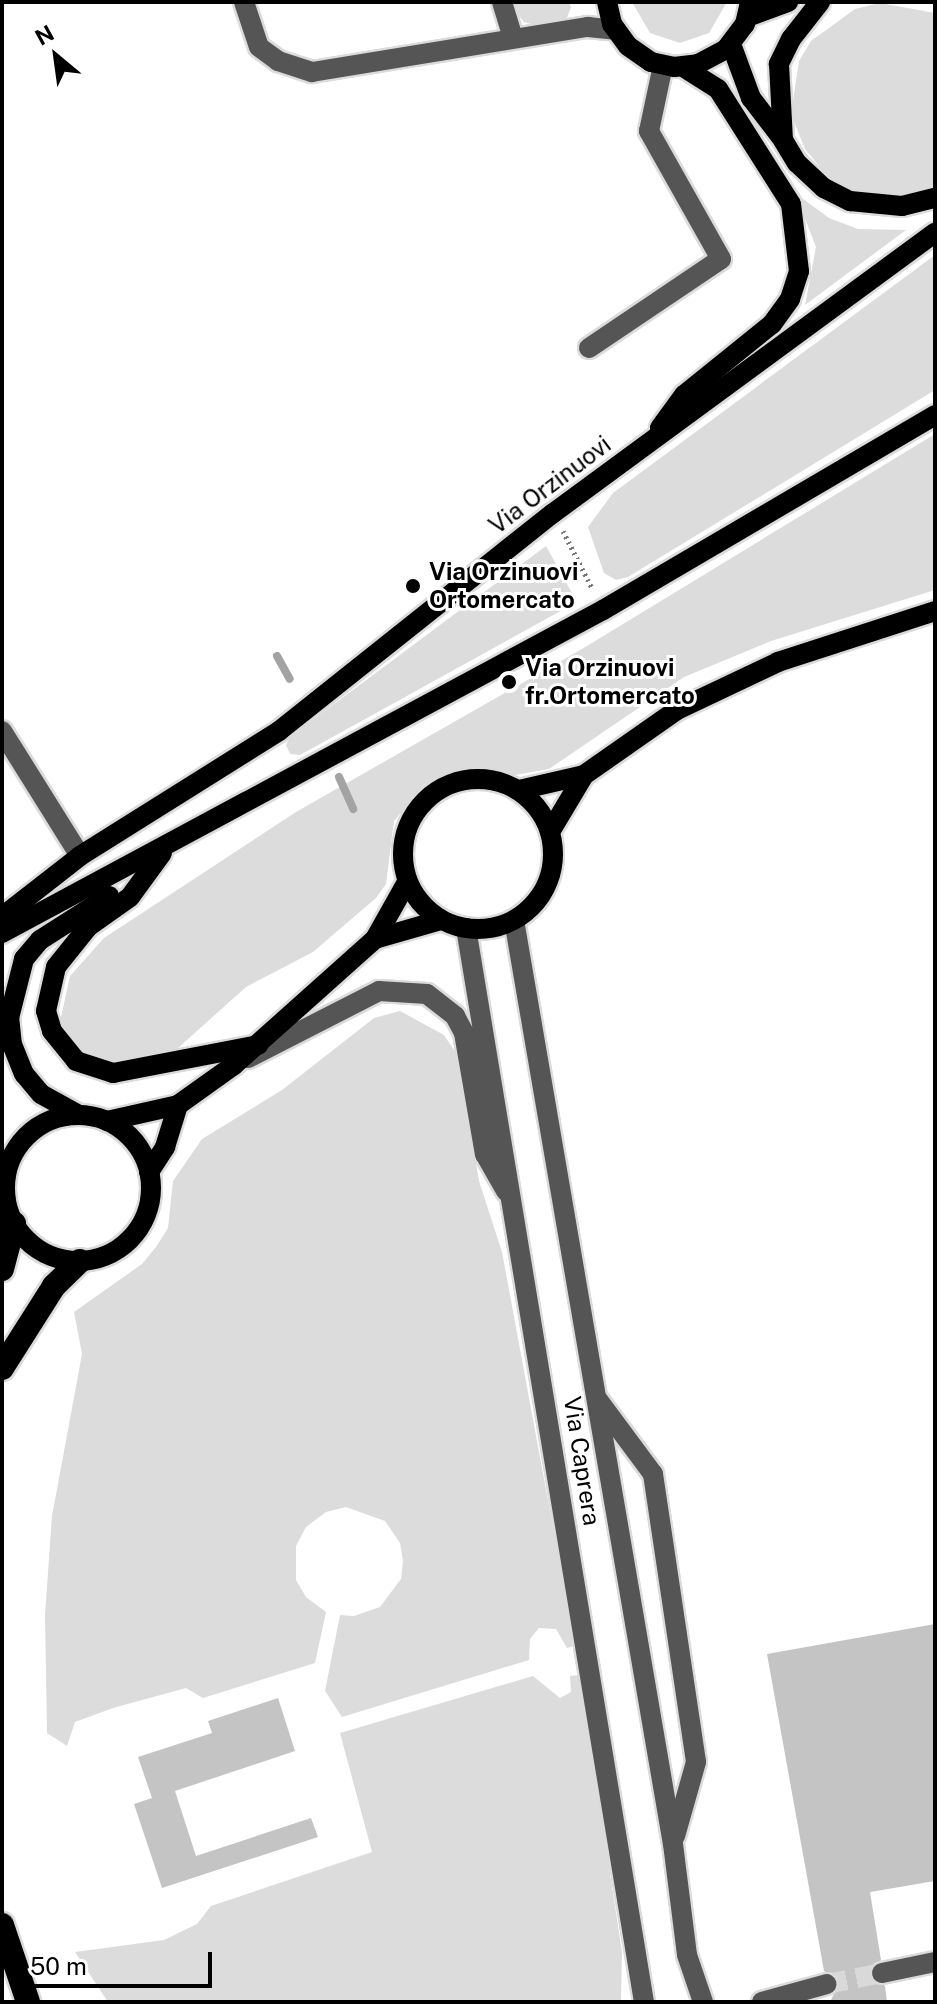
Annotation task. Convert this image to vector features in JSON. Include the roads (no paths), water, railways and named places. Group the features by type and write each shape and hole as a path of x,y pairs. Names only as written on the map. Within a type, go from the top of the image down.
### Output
{"highway":[{"path":"2,1269 14,1224"},
{"path":"2,1368 54,1286 80,1261"},
{"path":"2,1925 28,2002"}],"main road":[{"path":"607,2 615,30 637,54 673,66 718,89 791,204 799,271 790,299 772,324 684,395 649,443"},
{"path":"673,66 713,58 731,44 749,9 788,2"},
{"path":"783,140 779,64 791,39 820,2"},
{"path":"731,44 751,98 797,163 824,188 850,201 902,206 935,198"},
{"name":"Via Orzinuovi","path":"2,917 80,856 279,731 552,514 935,233"},
{"path":"2,933 164,849 603,610 935,415"},
{"path":"519,790 584,775 677,710 778,662 935,611"},
{"path":"550,832 584,775"},
{"path":"107,1121 178,1105 258,1045 375,939 407,882 403,841 416,812 438,789 479,778 519,790 533,802 550,832 550,875 542,894 514,920 466,928 441,920 407,882"},
{"path":"164,849 130,897 88,927 56,967 46,1011 52,1031 76,1061 113,1073 258,1045"},
{"path":"149,1172 127,1133 107,1121 79,1115 41,1094 24,1074 12,1045 14,988 24,959 40,940 126,885 164,849"},
{"path":"375,939 441,920"},
{"path":"79,1115 35,1128 5,1158 7,1205 14,1224 42,1252 80,1261 101,1257 136,1232 148,1203 149,1172 165,1147 178,1105"}],"street":[{"path":"244,2 259,47 278,61 312,72 513,37 588,27 615,30"},
{"path":"502,2 513,37"},
{"path":"589,348 721,259 649,131 673,66"},
{"path":"2,731 80,856"},
{"name":"Via Caprera","path":"514,920 673,1844 687,1955 703,2002"},
{"name":"Via Caprera","path":"466,928 644,2002"},
{"path":"234,1065 363,997 394,989 427,994 455,1016 464,1033 485,1154 514,1204"},
{"name":"Via Caprera","path":"595,1397 653,1474 696,1762 673,1844"},
{"path":"882,1973 935,1962"},
{"path":"762,2002 827,1984"}],"waterway":[{"path":"277,656 290,679"},
{"path":"339,777 353,809"}],"tunnel":[{"path":"827,1984 882,1973"}],"place":[{"name":"Via Orzinuovi Ortomercato","path":"413,586"},
{"name":"Via Orzinuovi fr.Ortomercato","path":"509,682"}]}
